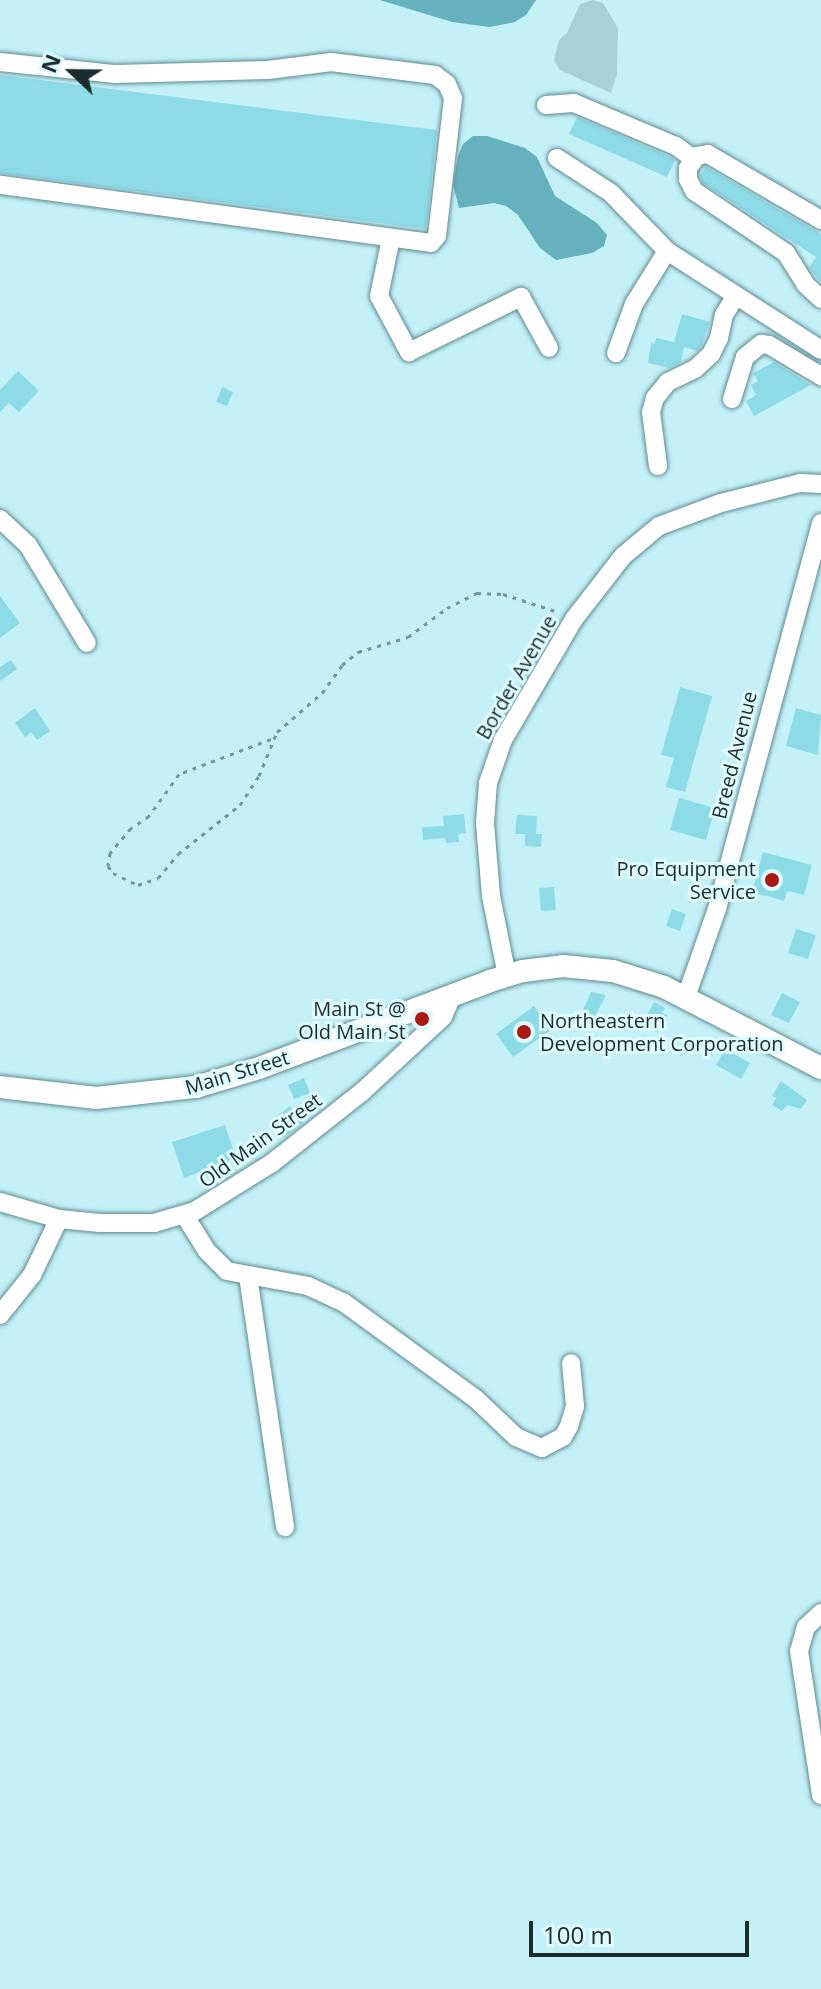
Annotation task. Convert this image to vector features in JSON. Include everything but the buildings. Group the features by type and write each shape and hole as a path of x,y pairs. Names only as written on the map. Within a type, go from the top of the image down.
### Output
{"main road":[{"name":"Main Street","path":"0,1087 96,1098 196,1087 259,1068 453,994 507,976 548,967 597,968 643,979 686,997 821,1068"}],"street":[{"path":"0,62 115,74 268,70 323,62 440,77 450,88 453,103 437,237 429,243 0,185"},
{"path":"546,105 574,103 676,146 694,159"},
{"path":"821,220 710,155 701,154 694,159 687,177 694,191 786,253 805,284 821,299"},
{"path":"557,158 611,193 667,251 821,350"},
{"path":"391,238 379,296 409,352 521,297 549,348"},
{"path":"616,353 634,304 667,251"},
{"path":"658,466 651,412 655,398 668,382 699,366 711,354 719,338 724,315 735,297"},
{"path":"732,399 745,357 761,344 769,345 821,376"},
{"name":"Border Avenue","path":"507,976 491,896 485,823 488,783 503,740 574,619 623,556 648,533 695,511 792,485 821,484"},
{"path":"0,519 28,545 87,643"},
{"name":"Breed Avenue","path":"686,997 717,909 821,523"},
{"name":"Old Main Street","path":"0,1202 59,1219 154,1223 185,1216 243,1184 362,1092 443,1017 453,994"},
{"path":"185,1216 218,1264 227,1271 308,1286 343,1302 476,1399 516,1437 542,1448 563,1437 569,1426 575,1406 571,1363"},
{"path":"0,1315 32,1275 59,1219"},
{"path":"248,1276 285,1527"},
{"path":"821,1613 806,1627 799,1651 821,1795"}],"path":[{"path":"271,739 179,774 149,816 131,828 110,853 108,866 113,873 138,885 145,885 158,878 178,854 240,805 259,776 271,739 287,721 322,693 350,658 371,647 413,635 467,596 486,592 503,594 574,619"}],"shaded area":[{"path":"380,0 536,0 526,15 515,22 490,27 452,22"},
{"path":"593,0 603,3 618,28 617,74 611,93 560,70 554,61 559,40 567,33 580,4"},
{"path":"473,136 487,136 525,148 537,157 555,196 597,223 607,235 604,246 592,253 556,260 540,248 518,215 506,206 494,203 459,208 453,185 458,156 463,144"}],"place":[{"name":"Pro Equipment Service","path":"772,880"},
{"name":"Main St @ Old Main St","path":"422,1019"},
{"name":"Northeastern Development Corporation","path":"524,1032"}]}
